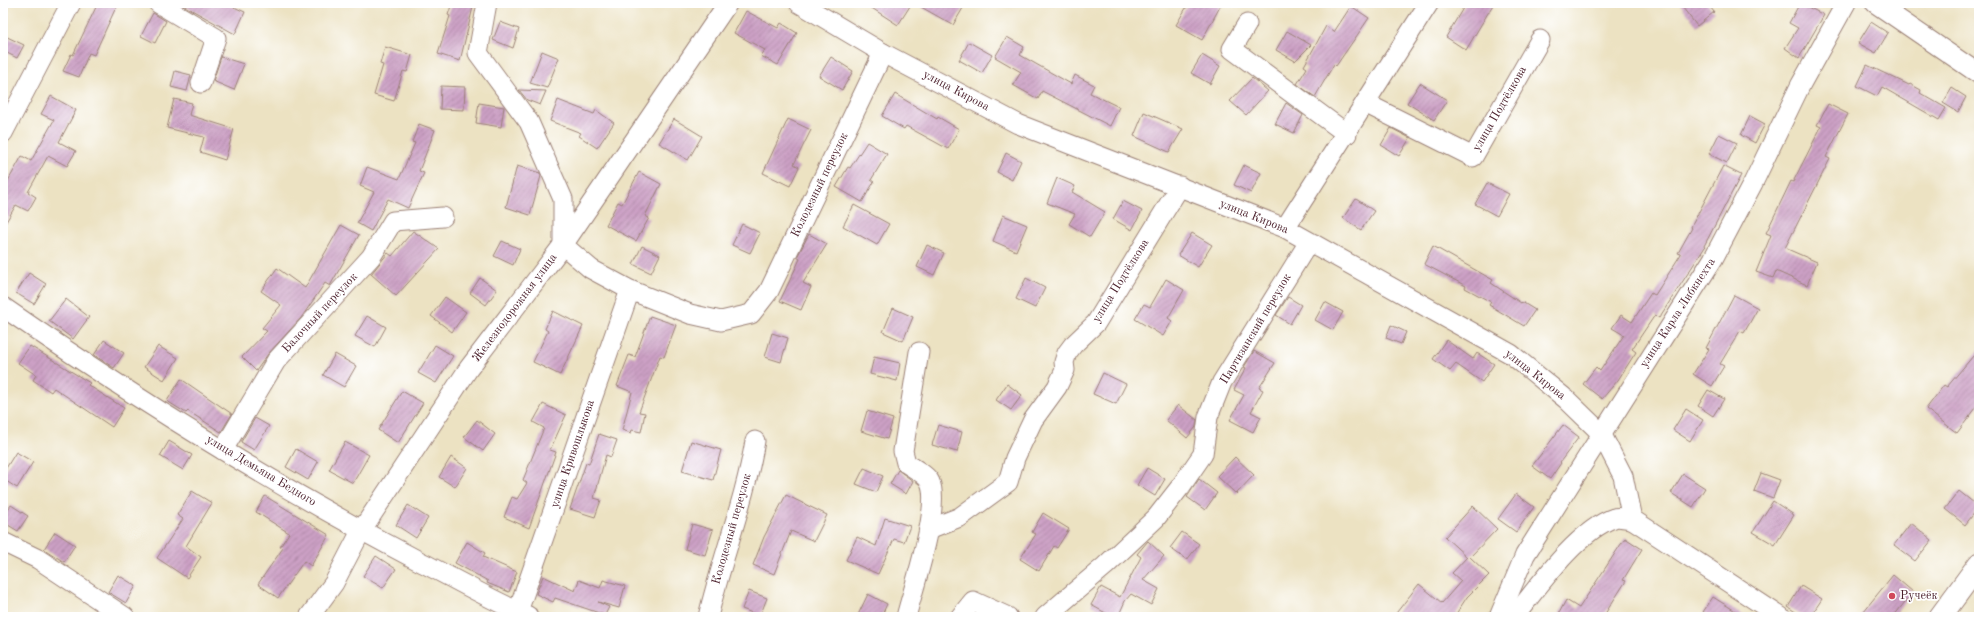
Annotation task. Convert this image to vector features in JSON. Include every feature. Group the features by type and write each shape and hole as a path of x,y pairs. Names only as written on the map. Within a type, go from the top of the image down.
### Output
{"main road":[{"path":"1940,617 1979,564"}],"street":[{"path":"3,134 71,3"},
{"path":"158,3 216,38 201,83"},
{"path":"487,3 478,53 529,122 563,199 563,245 591,269 630,290"},
{"name":"Железнодорожная улица","path":"310,617 334,583 361,530 469,368 563,245 728,3"},
{"name":"улица Кирова","path":"799,3 883,52 1018,124 1285,228 1512,354 1566,399 1601,433 1623,476 1632,519"},
{"path":"1285,228 1429,3"},
{"name":"улица Карла Либкнехта","path":"1500,617 1525,554 1713,259 1753,183 1800,84 1846,3"},
{"path":"1875,3 1979,74"},
{"path":"1247,24 1232,49 1346,134"},
{"name":"улица Подтёлкова","path":"1365,103 1473,157 1540,40"},
{"name":"Колодезный переулок","path":"630,290 690,314 721,321 751,314 769,291 883,52"},
{"name":"улица Подтёлкова","path":"929,529 960,517 1008,482 1015,458 1033,420 1057,387 1065,370 1064,362 1067,353 1072,345 1096,323 1180,186"},
{"name":"Балочный переулок","path":"223,450 276,361 371,257 393,221 443,217"},
{"name":"Партизанский переулок","path":"1045,617 1106,566 1156,518 1181,486 1203,454 1208,417 1222,382 1309,242"},
{"name":"улица Кривошлыкова","path":"521,615 630,290"},
{"name":"улица Демьяна Бедного","path":"3,307 223,450 361,530 521,615"},
{"path":"906,617 929,529 933,491 930,480 906,463 903,451 919,352"},
{"name":"Колодезный переулок","path":"708,617 718,575 752,463 755,441"},
{"path":"1514,617 1573,546 1600,525 1615,517 1632,519 1781,617"},
{"path":"3,542 38,559 125,617"},
{"path":"960,617 973,601 1008,617"}],"building":[{"path":"98,3 118,3 94,55 89,53 79,77 63,71 71,54 73,55"},
{"path":"179,3 225,3 245,12 235,34"},
{"path":"452,3 474,3 460,61 438,54 450,16 448,15"},
{"path":"864,3 912,3 898,25"},
{"path":"914,3 966,3 953,25"},
{"path":"1189,3 1222,3 1202,40 1176,25"},
{"path":"1466,3 1494,3 1466,50 1446,37"},
{"path":"1679,3 1707,3 1714,12 1697,26"},
{"path":"1800,3 1824,15 1799,58 1785,48 1798,28 1789,23"},
{"path":"1351,6 1369,18 1336,66 1334,64 1315,97 1297,84 1307,68 1304,66 1326,26 1334,32"},
{"path":"746,11 778,28 781,23 797,33 778,65 761,56 765,50 734,33"},
{"path":"153,13 166,21 155,43 141,36"},
{"path":"500,22 519,29 513,48 493,40"},
{"path":"1871,22 1888,33 1876,53 1858,43"},
{"path":"1287,31 1311,45 1295,61 1276,50"},
{"path":"3,35 24,45 17,58 3,51"},
{"path":"1007,37 1024,47 1020,55 1071,84 1075,75 1094,85 1090,93 1119,107 1110,126 1042,91 1038,99 1013,85 1021,72 995,57"},
{"path":"969,42 992,55 982,73 959,60"},
{"path":"385,47 412,55 407,72 403,71 394,101 374,95 383,65 380,64"},
{"path":"542,51 559,58 547,88 530,83"},
{"path":"1202,55 1220,66 1210,84 1191,73"},
{"path":"221,57 244,64 234,90 213,81"},
{"path":"831,57 853,71 842,90 819,76"},
{"path":"1867,65 1909,85 1910,84 1921,90 1920,93 1946,108 1939,120 1882,87 1877,96 1857,86"},
{"path":"175,71 191,75 187,91 171,87"},
{"path":"1252,78 1268,91 1246,115 1230,101"},
{"path":"1420,83 1447,100 1434,120 1407,103"},
{"path":"441,86 465,87 464,110 440,109"},
{"path":"1952,88 1966,97 1958,112 1943,103"},
{"path":"519,90 546,91 540,105 527,100"},
{"path":"895,94 937,119 938,117 959,129 948,149 906,126 904,129 882,116"},
{"path":"51,96 76,110 59,142 76,151 67,166 48,156 28,192 36,197 28,211 16,205 3,227 3,178 8,181 22,156 31,161 54,120 41,114"},
{"path":"174,99 192,103 189,115 234,129 225,160 200,152 204,137 167,128"},
{"path":"558,100 594,114 596,110 614,123 597,148 579,136 581,133 550,121"},
{"path":"479,103 504,107 501,127 476,123"},
{"path":"1286,103 1303,115 1294,133 1275,124"},
{"path":"1828,104 1848,114 1826,157 1830,159 1785,248 1817,262 1807,285 1776,271 1773,278 1756,272 1771,235 1766,233 1791,181 1793,182 1821,127 1817,125"},
{"path":"1144,112 1183,129 1169,152 1134,136"},
{"path":"1750,116 1765,124 1755,143 1741,135"},
{"path":"674,119 702,136 688,160 659,143"},
{"path":"788,119 811,130 794,164 799,167 790,186 763,173"},
{"path":"419,124 435,130 419,171 424,173 408,208 388,199 371,231 357,223 374,192 360,186 367,167 399,179 415,143 412,142"},
{"path":"1391,128 1410,138 1399,156 1381,145"},
{"path":"1719,134 1737,143 1727,163 1709,154"},
{"path":"867,142 887,154 871,180 874,182 862,202 836,187 848,167 850,168"},
{"path":"1006,153 1021,161 1012,180 997,172"},
{"path":"1244,165 1261,173 1251,193 1234,185"},
{"path":"517,166 540,173 541,176 530,215 506,207"},
{"path":"1723,166 1741,175 1704,246 1705,247 1659,318 1655,315 1632,349 1636,352 1618,380 1602,399 1583,384 1596,367 1600,371 1624,335 1612,328 1621,315 1632,322 1651,293 1655,295 1681,254 1678,253"},
{"path":"639,172 661,184 645,216 649,218 636,241 606,225 618,202 622,204"},
{"path":"1057,178 1075,186 1072,192 1105,212 1090,237 1069,224 1075,214 1047,203"},
{"path":"1487,183 1509,194 1497,216 1475,204"},
{"path":"1356,199 1374,211 1361,230 1343,218"},
{"path":"1123,201 1142,211 1132,230 1113,219"},
{"path":"854,205 889,224 877,245 843,226"},
{"path":"1003,215 1027,225 1016,251 993,241"},
{"path":"742,224 760,233 750,253 732,245"},
{"path":"341,225 359,235 330,286 325,283 301,318 268,354 256,371 242,357 267,331 262,328 281,305 261,291 277,268 305,288"},
{"path":"413,231 439,249 396,296 371,274 388,253 392,256"},
{"path":"1192,233 1212,245 1198,267 1178,255"},
{"path":"809,234 827,244 803,283 811,287 801,310 780,301 800,259 797,257"},
{"path":"502,241 520,249 513,265 494,256"},
{"path":"927,245 944,253 934,275 917,267"},
{"path":"642,246 660,255 651,273 633,264"},
{"path":"1433,246 1493,280 1491,283 1521,303 1522,302 1535,310 1524,326 1489,305 1491,302 1465,288 1466,286 1424,264"},
{"path":"29,273 46,284 34,304 16,293"},
{"path":"480,278 497,290 486,305 470,293"},
{"path":"1026,278 1045,288 1035,308 1016,299"},
{"path":"1166,279 1184,290 1168,318 1172,321 1163,336 1135,319 1144,304 1150,307"},
{"path":"1734,295 1758,308 1744,333 1740,331 1720,364 1724,366 1712,386 1693,374 1709,349 1706,348"},
{"path":"445,297 466,312 452,332 431,316"},
{"path":"1288,297 1301,305 1290,324 1276,315"},
{"path":"66,299 89,317 73,339 49,321"},
{"path":"1325,302 1343,312 1333,330 1315,320"},
{"path":"893,308 913,317 903,341 883,332"},
{"path":"553,311 583,326 560,375 533,362 548,331 545,329"},
{"path":"367,316 386,327 375,347 355,336"},
{"path":"650,316 676,325 664,357 660,356 639,412 645,413 641,432 632,430 631,433 622,430 632,392 617,386 629,355 635,357"},
{"path":"1391,325 1406,332 1401,344 1386,338"},
{"path":"772,333 788,338 781,362 765,357"},
{"path":"104,340 124,353 114,368 94,355"},
{"path":"1446,340 1473,359 1477,353 1494,364 1482,382 1456,364 1450,371 1433,359"},
{"path":"435,345 453,356 436,383 418,373"},
{"path":"30,346 90,383 88,385 124,408 112,427 54,388 51,392 33,380 36,375 18,363"},
{"path":"158,346 178,358 164,380 144,367"},
{"path":"1979,349 1979,404 1957,433 1926,409 1944,385 1947,387"},
{"path":"1254,351 1275,363 1259,388 1263,390 1251,412 1261,417 1253,432 1230,420 1244,395 1234,390 1246,368 1244,367"},
{"path":"335,354 356,366 344,387 323,375"},
{"path":"874,357 900,363 897,381 870,374"},
{"path":"1103,373 1126,384 1116,404 1093,394"},
{"path":"181,379 232,414 221,432 188,411 186,413 167,401"},
{"path":"1007,384 1022,395 1011,410 996,400"},
{"path":"1708,390 1724,399 1713,416 1698,406"},
{"path":"402,391 423,403 398,443 378,430"},
{"path":"543,404 566,415 550,450 556,452 529,528 504,517 512,497 517,499 527,483 523,480 544,428 533,422"},
{"path":"1178,405 1197,420 1196,427 1187,438 1166,420"},
{"path":"1686,409 1703,420 1690,441 1673,430"},
{"path":"867,411 893,419 887,439 861,431"},
{"path":"255,418 269,426 254,450 241,442"},
{"path":"477,420 495,434 483,451 464,437"},
{"path":"938,425 962,432 957,452 932,445"},
{"path":"1563,425 1579,437 1560,462 1561,463 1550,479 1532,466"},
{"path":"599,434 617,440 611,457 606,455 594,498 601,500 595,517 570,509 586,463 589,464"},
{"path":"169,441 192,455 183,470 160,456"},
{"path":"691,441 721,450 713,480 682,471"},
{"path":"345,442 369,455 353,483 329,470"},
{"path":"296,449 318,462 308,480 286,467"},
{"path":"16,452 33,462 17,488 3,479 3,473"},
{"path":"451,457 467,468 455,487 439,477"},
{"path":"1235,457 1254,475 1236,494 1217,476"},
{"path":"864,468 883,476 876,492 856,484"},
{"path":"1147,468 1165,479 1155,496 1137,485"},
{"path":"898,470 913,481 906,494 890,484"},
{"path":"1761,473 1780,480 1773,498 1754,491"},
{"path":"1683,474 1705,488 1693,507 1671,493"},
{"path":"1199,479 1217,493 1205,510 1187,497"},
{"path":"192,491 212,503 186,546 201,557 187,578 157,558 183,519 177,515"},
{"path":"1959,491 1979,507 1965,525 1945,509"},
{"path":"1516,494 1534,507 1516,532 1498,519"},
{"path":"786,495 827,515 814,541 791,531 774,574 753,565 764,537"},
{"path":"265,496 329,535 311,566 304,561 278,598 258,584 283,548 280,547 289,533 256,512"},
{"path":"1773,501 1794,515 1775,545 1753,532"},
{"path":"11,505 28,516 18,531 3,522 3,517"},
{"path":"408,505 428,518 416,538 396,525"},
{"path":"1473,506 1497,529 1470,557 1489,575 1467,597 1456,614 1459,617 1393,617 1419,584 1442,603 1461,581 1452,573 1467,557 1445,537"},
{"path":"1043,513 1069,529 1057,548 1054,546 1039,571 1020,559 1036,534 1032,532"},
{"path":"885,518 910,526 904,542 894,539 878,574 846,560 857,537 876,546"},
{"path":"1911,523 1932,540 1915,561 1894,545"},
{"path":"692,524 713,530 705,555 685,549"},
{"path":"55,532 75,545 64,562 44,549"},
{"path":"1182,532 1199,544 1187,560 1170,548"},
{"path":"1625,538 1642,549 1623,580 1626,581 1603,617 1557,617 1566,600 1579,608"},
{"path":"1148,541 1164,556 1143,580 1159,589 1151,605 1131,594 1125,601 1118,617 1113,617 1091,605 1101,587 1120,597 1141,557 1137,554"},
{"path":"467,542 485,553 483,557 517,572 509,592 487,583 488,581 455,563"},
{"path":"376,556 396,569 383,588 363,576"},
{"path":"118,575 136,586 126,603 108,592"},
{"name":"Ручеёк","path":"1893,575 1913,592 1893,617 1859,617"},
{"path":"543,576 575,591 579,580 600,588 603,580 625,586 619,608 598,602 609,607 605,615 555,598 553,602 536,594"},
{"path":"1801,586 1822,599 1810,617 1803,617 1788,607"},
{"path":"749,591 767,598 760,616 742,609"},
{"path":"868,594 887,604 881,617 857,617"},
{"path":"1713,597 1745,617 1712,617 1703,612"}],"place":[{"name":"Ручеёк","path":"1892,596"}]}
